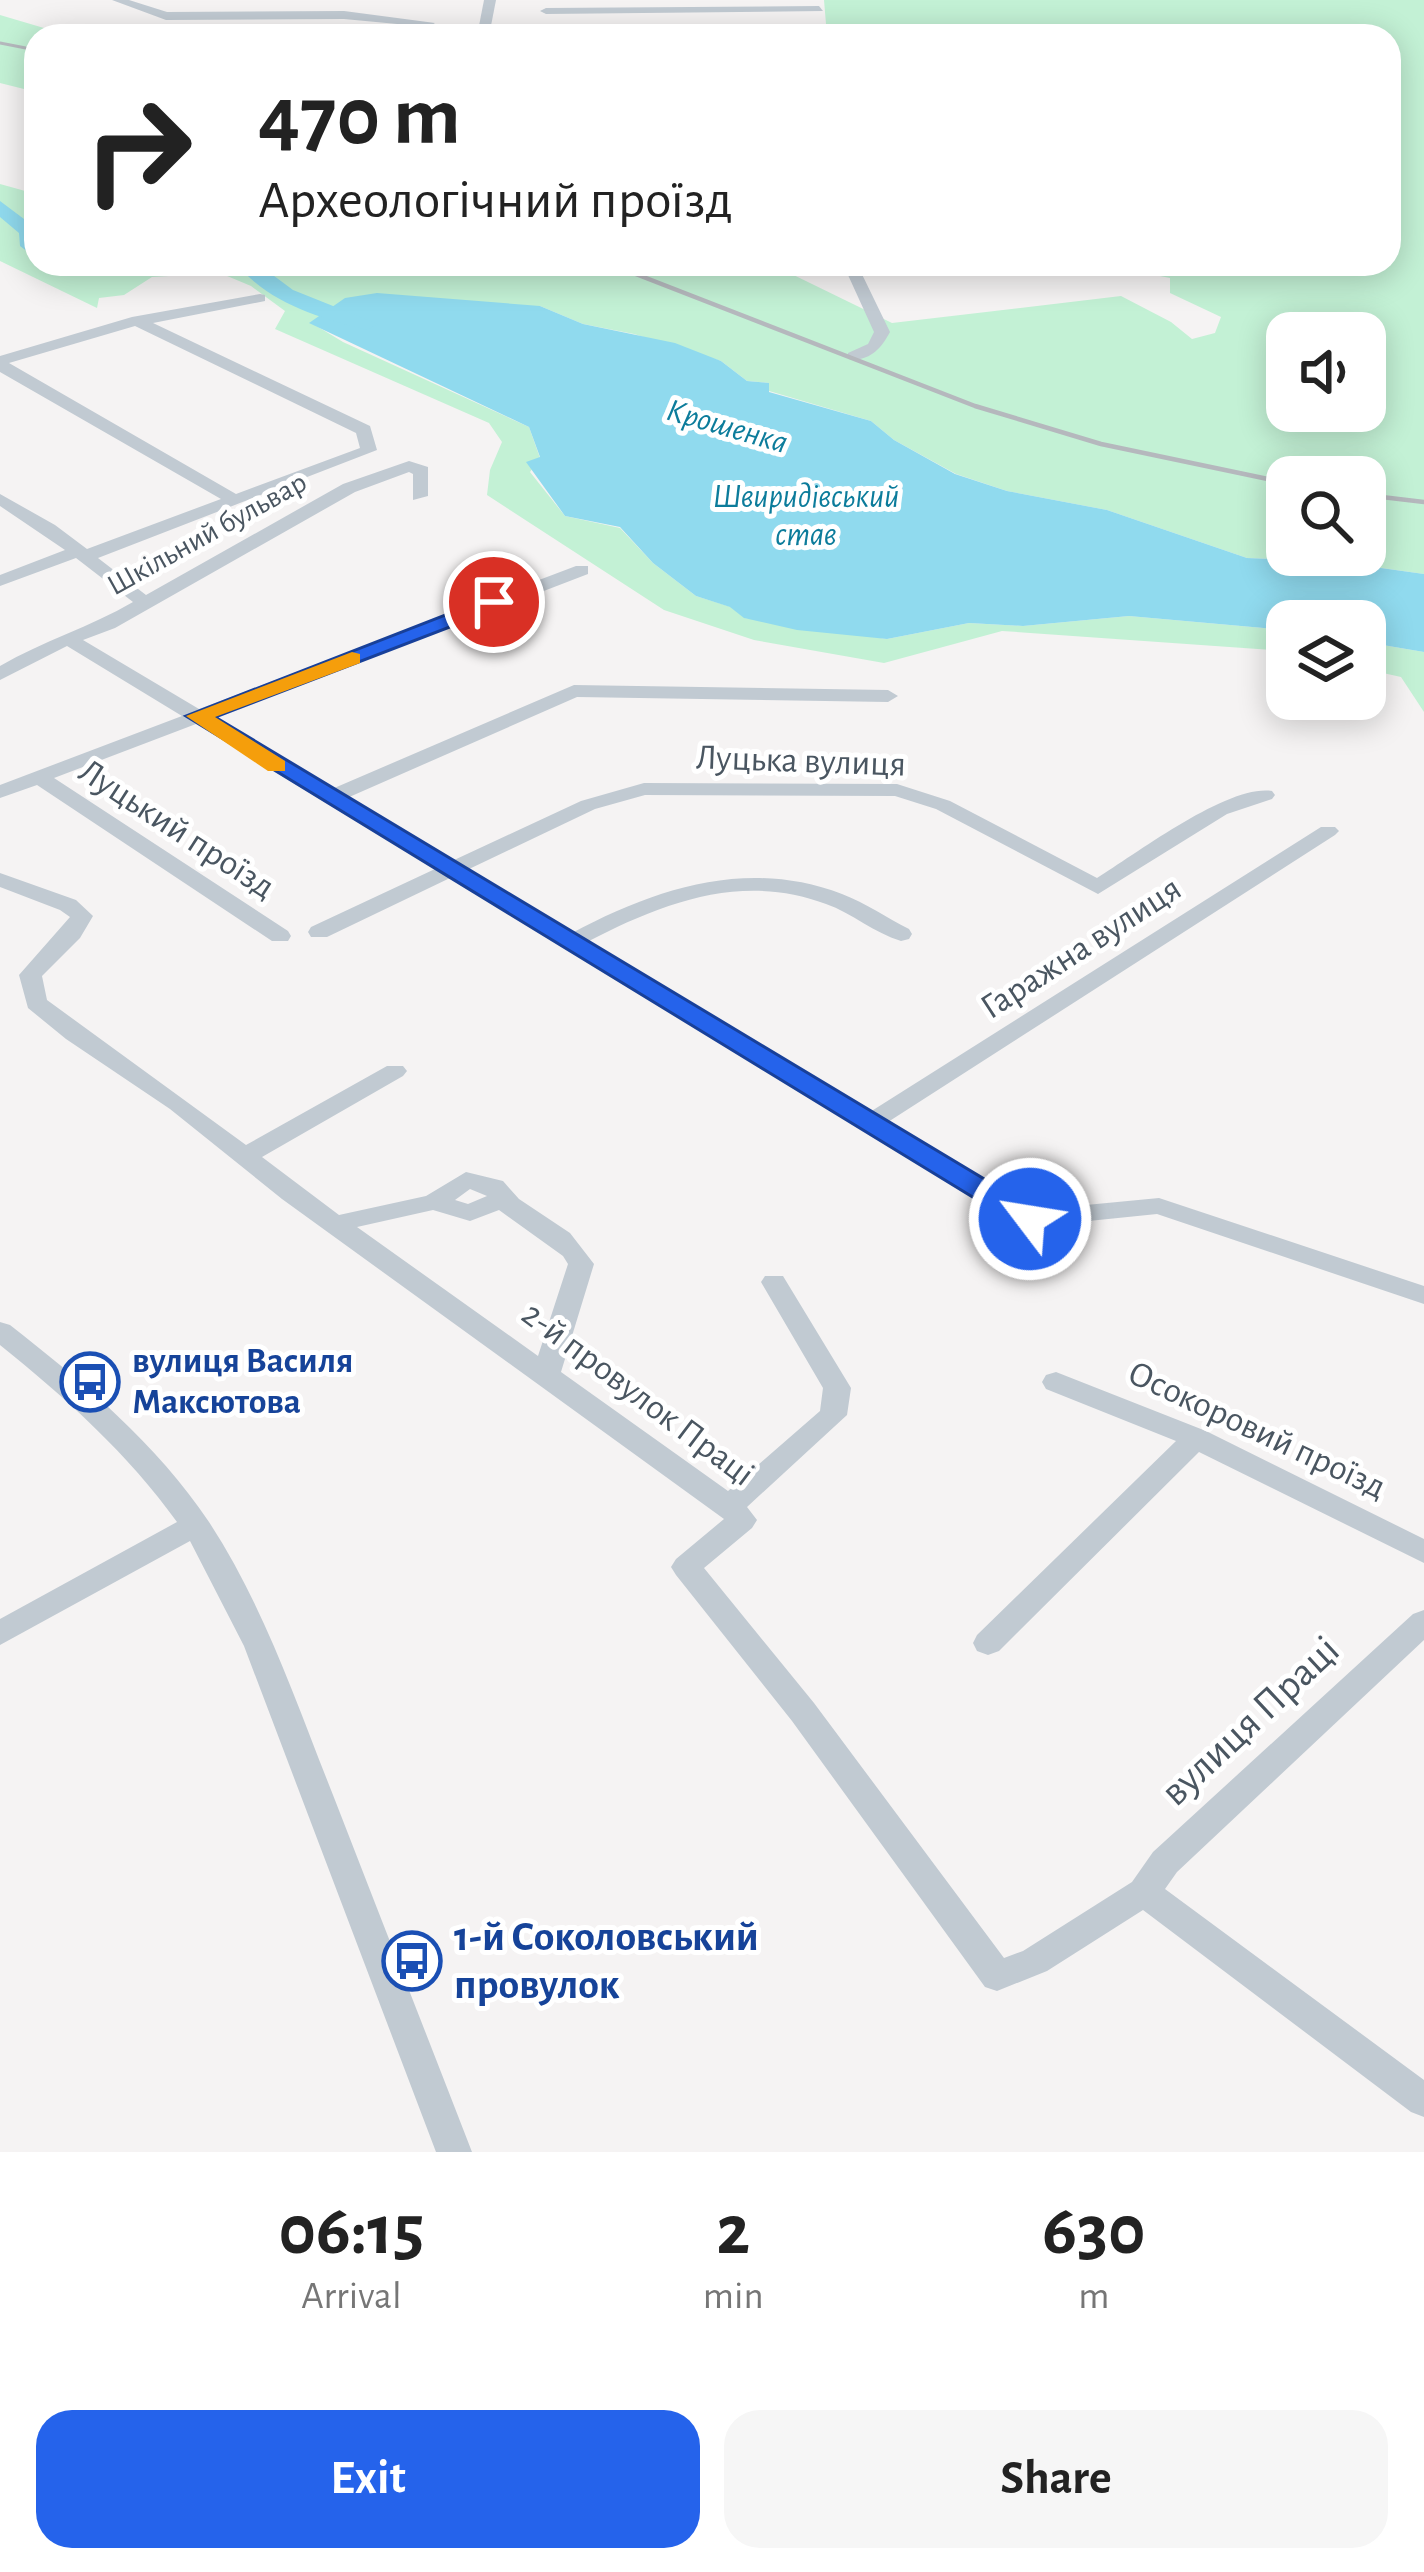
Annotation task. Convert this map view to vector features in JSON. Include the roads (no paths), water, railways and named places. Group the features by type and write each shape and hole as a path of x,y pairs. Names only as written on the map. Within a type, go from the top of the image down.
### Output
{"street":[{"path":"118,0 159,13 344,15 429,24"},
{"path":"159,13 173,0"},
{"path":"254,14 260,0"},
{"path":"344,15 350,0"},
{"path":"546,11 819,9"},
{"path":"854,356 874,347 882,332 856,276"},
{"path":"0,363 137,321 260,298"},
{"path":"0,581 369,449 368,436 137,321"},
{"path":"0,363 235,500"},
{"name":"Шкільний бульвар","path":"0,674 349,488 409,466 422,471 419,496"},
{"path":"0,500 83,554 143,601"},
{"path":"0,792 582,570"},
{"path":"70,640 1030,1219 1160,1206 1424,1295"},
{"path":"330,798 574,691 888,696"},
{"name":"Луцький проїзд","path":"38,777 280,936"},
{"name":"Луцька вулиця","path":"319,932 588,805 644,789 897,790 943,805 1098,886 1213,813 1265,795"},
{"name":"Гаражна вулиця","path":"871,1122 1328,831"},
{"name":"2-й провулок Праці","path":"0,880 68,905 82,916 74,934 46,955 30,975 36,1003 729,1506 742,1520 686,1567 810,1722 997,1976"},
{"path":"569,944 665,896 701,885 734,884 829,897 901,934"},
{"path":"245,1156 395,1071"},
{"path":"335,1224 434,1202 466,1180 494,1187 499,1200 553,1230 581,1264 546,1375"},
{"path":"729,1506 833,1415 838,1399 830,1375 774,1282"},
{"path":"0,1331 125,1435 196,1525 249,1618 454,2152"},
{"name":"Осокоровий проїзд","path":"1056,1382 1196,1438 1424,1552"},
{"path":"988,1643 1196,1438"},
{"path":"0,1633 196,1525"},
{"name":"вулиця Праці","path":"997,1976 1035,1960 1144,1892 1165,1862 1424,1622"},
{"path":"1144,1892 1424,2101"}],"water":[{"name":"Швиридівський став","path":"377,293 540,306 583,324 675,343 721,361 747,381 769,383 769,392 871,421 894,440 955,474 1007,491 1107,510 1247,558 1266,559 1266,576 1386,576 1386,569 1424,574 1424,652 1386,646 1386,600 1266,600 1266,628 1129,616 1023,626 969,623 887,639 797,630 744,618 730,607 696,596 653,563 620,527 565,516 526,462 540,457 529,427 309,323 345,298"}],"waterway":[{"name":"Крошенка","path":"0,207 24,228"},
{"name":"Крошенка","path":"258,276 286,295 367,324"}],"railway":[{"path":"0,43 24,48"},
{"path":"641,276 975,406 1101,444 1266,479"},
{"path":"1386,497 1424,502"}],"place":[{"name":"вулиця Василя Максютова","path":"90,1382"},
{"name":"1-й Соколовський провулок","path":"412,1961"}]}
